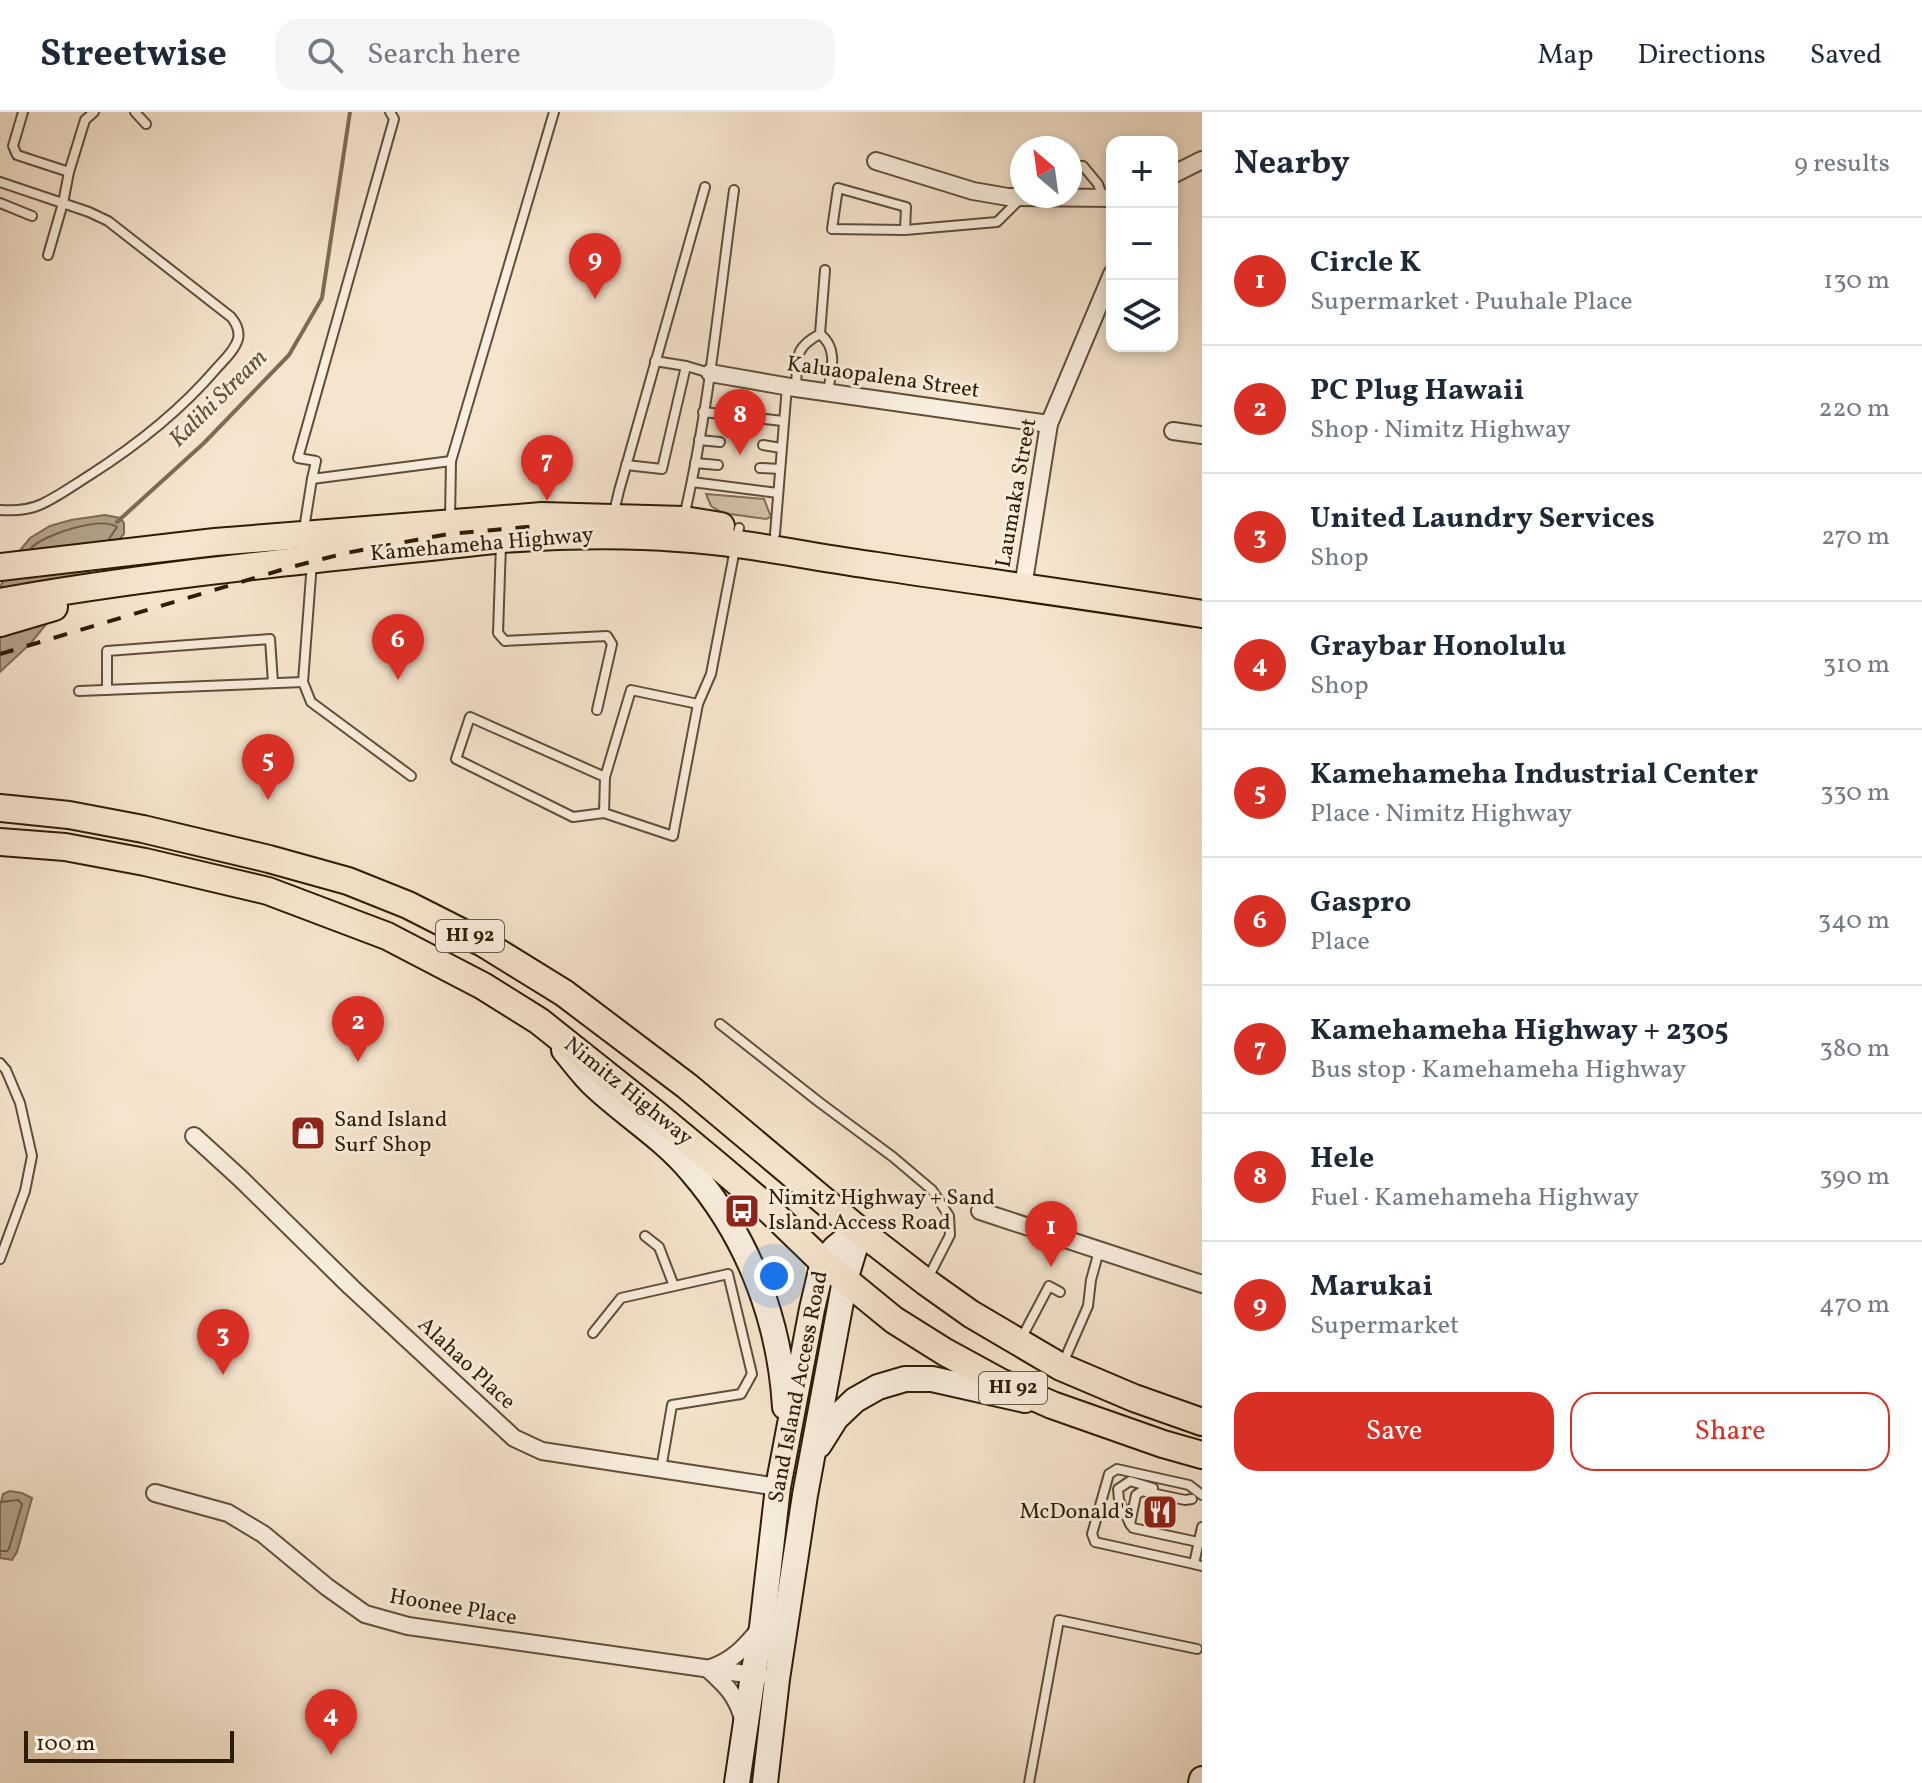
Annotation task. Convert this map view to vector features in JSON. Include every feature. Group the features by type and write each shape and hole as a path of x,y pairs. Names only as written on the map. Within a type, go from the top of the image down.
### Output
{"main road":[{"name":"Kamehameha Highway","path":"2,567 304,534 542,516 613,516 684,520 738,536 872,566 1202,598"},
{"name":"Kamehameha Highway","path":"88,591 169,575 502,539 775,534 1202,614"},
{"path":"0,602 88,591"},
{"path":"0,623 88,591"},
{"name":"Nimitz Highway","path":"0,808 69,815 143,829 348,881 408,905 483,943 564,993 687,1086 860,1231 971,1314 1061,1367 1202,1422"},
{"name":"Nimitz Highway","path":"0,842 65,847 268,891 387,936 483,986 539,1021 728,1174 823,1262 894,1320 1000,1382 1052,1405 1200,1456"},
{"path":"539,1021 594,1085 692,1171 731,1227 751,1265 772,1325 784,1389 787,1438"},
{"name":"Sand Island Access Road","path":"737,1783 762,1627 778,1487 823,1262 835,1248 860,1231"},
{"name":"Sand Island Access Road","path":"765,1783 777,1679 811,1457 845,1280 860,1231"},
{"path":"811,1457 836,1418 855,1400 878,1387 905,1379 932,1379 1052,1405"}],"street":[{"path":"876,161 973,191 1010,197"},
{"path":"1178,174 1196,163"},
{"path":"1082,198 1106,198"},
{"name":"Laumaka Street","path":"1024,580 1049,424 1109,280"},
{"name":"Kaluaopalena Street","path":"710,373 1049,424"},
{"path":"1173,431 1202,435"},
{"name":"Alahao Place","path":"194,1136 514,1438 542,1451 778,1487"},
{"path":"980,1211 1202,1284"},
{"name":"Hoonee Place","path":"155,1493 228,1513 263,1534 365,1614 408,1626 777,1679"},
{"path":"745,1730 740,1708 728,1687 708,1669 731,1659 744,1649 762,1627"}],"lane":[{"path":"23,112 13,146 17,155 69,172"},
{"path":"48,255 84,116 94,112"},
{"path":"135,112 146,124"},
{"path":"390,112 394,119 298,458 316,461 304,534 312,560 303,682 311,702 411,776"},
{"path":"450,524 451,461 554,112"},
{"path":"1082,166 1106,195"},
{"path":"0,182 102,217 231,317 237,326 238,339 228,355 175,413 141,440 44,503 20,510 0,510"},
{"path":"613,516 705,187"},
{"path":"905,230 906,207 838,188 832,229 905,230 997,222 1010,208"},
{"path":"684,520 710,373 734,190"},
{"path":"0,203 32,216"},
{"path":"820,334 825,270"},
{"path":"775,534 783,421 798,354 801,347 820,334"},
{"path":"820,334 833,352 828,392"},
{"path":"655,361 710,373"},
{"path":"626,465 662,469 686,366"},
{"path":"703,412 783,421"},
{"path":"699,440 720,442"},
{"path":"763,445 781,448"},
{"path":"312,479 451,461"},
{"path":"695,463 718,465"},
{"path":"760,468 780,469"},
{"path":"692,482 778,493"},
{"path":"605,777 470,717 456,759 573,817 604,813 673,836 698,704 711,674 738,536"},
{"path":"502,539 498,633 505,641 607,636 612,644 597,710"},
{"path":"107,690 107,651 270,639 273,683"},
{"path":"79,691 303,682"},
{"path":"604,813 605,777 631,690 698,704"},
{"path":"720,1024 932,1190 949,1216 950,1235 926,1282"},
{"path":"0,1063 20,1103 32,1156 25,1191 0,1259"},
{"path":"645,1236 659,1247 674,1286"},
{"path":"1061,1367 1084,1317 1084,1304 1099,1249"},
{"path":"593,1333 621,1298 728,1274 752,1374 741,1394 672,1405 661,1469"},
{"path":"1019,1343 1049,1286 1060,1292"},
{"path":"1044,1297 1054,1302"},
{"path":"1039,1307 1049,1312"},
{"path":"1075,1313 1084,1317"},
{"path":"1033,1316 1043,1322"},
{"path":"1069,1323 1079,1329"},
{"path":"1063,1333 1075,1339"},
{"path":"1202,1495 1189,1485 1117,1469 1109,1474 1092,1534 1095,1542 1198,1565 1198,1542 1202,1527"},
{"path":"1198,1542 1133,1528 1118,1489 1130,1481 1188,1495 1202,1504"},
{"path":"1130,1524 1136,1495 1142,1491 1192,1499"},
{"path":"1029,1783 1059,1620 1197,1649"}],"shaded area":[{"path":"706,494 764,499 771,517 766,519 723,513 711,506"}],"water":[{"path":"105,515 120,518 124,523 124,534 30,644 0,672 0,587 17,554 30,538 50,526"},
{"path":"10,1491 32,1498 12,1560 0,1558 0,1506 3,1494"}],"waterway":[{"name":"Kalihi Stream","path":"117,522 204,443 289,355 322,298 350,112"}],"railway":[{"path":"0,654 346,553 448,534 537,526"}],"place":[{"name":"Marukai","path":"595,299"},
{"name":"Hele","path":"740,455"},
{"name":"Kamehameha Highway + 2305","path":"547,501"},
{"name":"Gaspro","path":"398,680"},
{"name":"Kamehameha Industrial Center","path":"268,800"},
{"name":"PC Plug Hawaii","path":"358,1062"},
{"name":"Sand Island Surf Shop","path":"308,1133"},
{"name":"Nimitz Highway + Sand Island Access Road","path":"742,1211"},
{"name":"Circle K","path":"1051,1267"},
{"name":"United Laundry Services","path":"223,1375"},
{"name":"McDonald's","path":"1160,1512"},
{"name":"Graybar Honolulu","path":"331,1755"}]}
